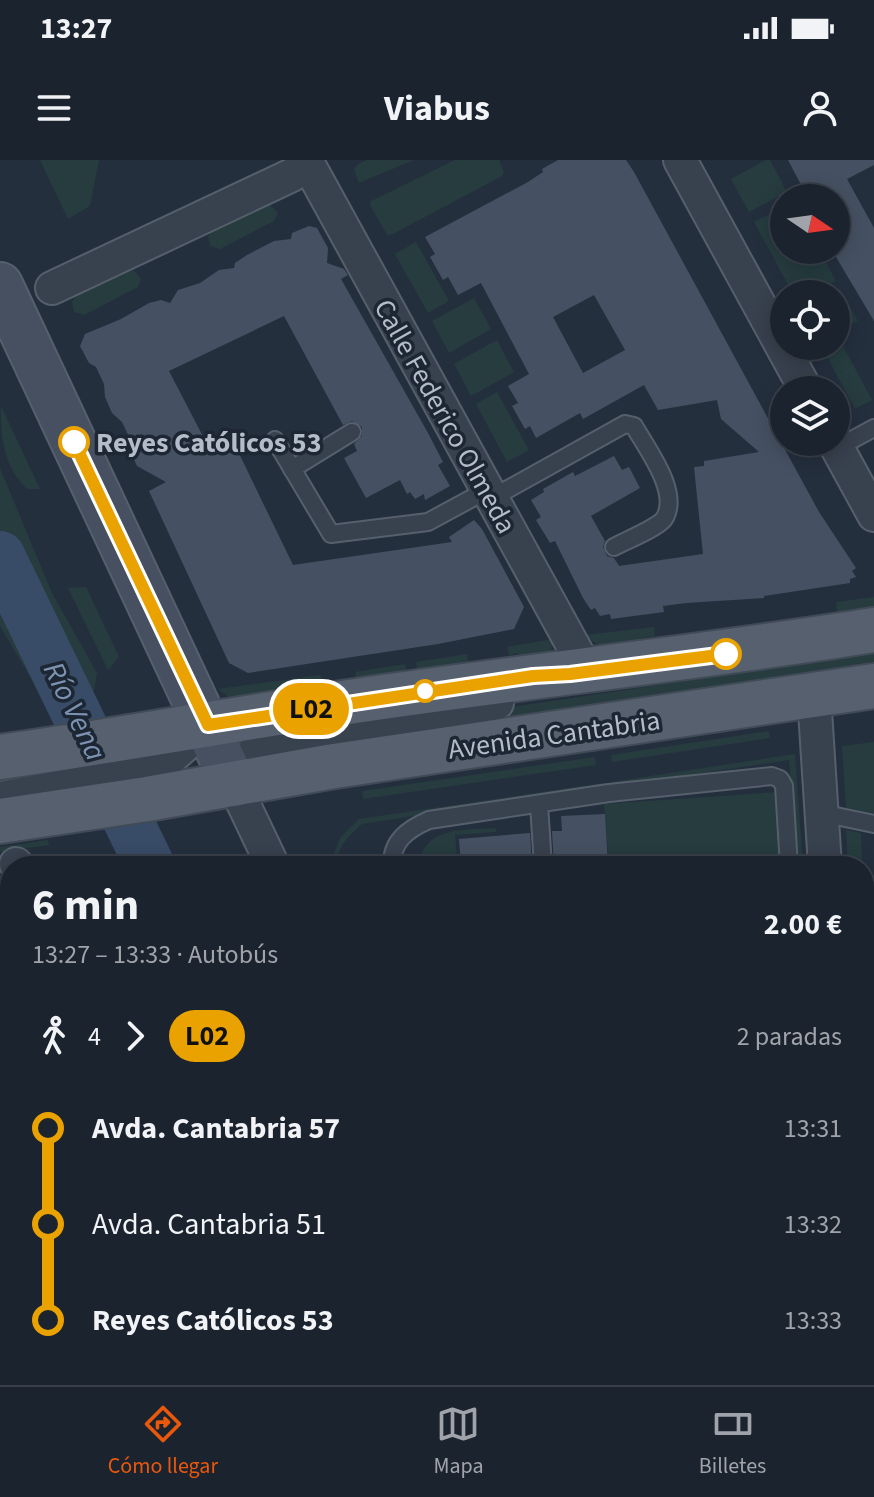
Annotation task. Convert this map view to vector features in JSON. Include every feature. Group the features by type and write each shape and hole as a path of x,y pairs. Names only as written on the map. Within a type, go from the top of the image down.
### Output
{"main road":[{"name":"Avenida Cantabria","path":"1,793 45,814 82,779 134,771 208,725 361,700 726,654 874,630"},
{"name":"Avenida Cantabria","path":"1,793 134,771 234,784 334,766 874,686"}],"street":[{"path":"680,160 798,376"},
{"path":"52,288 299,168"},
{"name":"Calle Federico Olmeda","path":"299,168 490,494 578,673"},
{"path":"0,285 268,856"},
{"path":"842,456 874,515"},
{"name":"Avenida Cantabria","path":"234,784 252,754 268,740 531,697 578,673"},
{"path":"814,695 824,856"}],"lane":[{"path":"275,440 331,534 428,522 630,423 669,487 666,512 661,521 614,547"},
{"path":"850,439 874,428"},
{"path":"292,469 352,432"},
{"path":"393,856 394,847 413,827 429,820 622,792 772,776 780,779 784,786 788,856"},
{"path":"539,804 542,856"},
{"path":"821,813 874,824"}],"green space":[{"path":"40,160 99,160 90,206 68,219"},
{"path":"367,160 414,160 359,183 354,170"},
{"path":"455,160 499,160 504,172 502,176 387,235 370,205 371,201"},
{"path":"770,160 783,184 770,184 770,201 749,212 731,179"},
{"path":"269,204 278,213 274,221 220,249 210,246 208,236 213,229"},
{"path":"770,214 770,252 754,222"},
{"path":"416,242 449,301 428,313 395,254"},
{"path":"777,264 827,264 835,280 785,280"},
{"path":"133,270 141,279 138,287 84,315 74,312 72,302 76,295"},
{"path":"474,298 491,329 449,353 432,321"},
{"path":"850,307 858,321 850,325"},
{"path":"497,340 514,372 471,396 454,364"},
{"path":"850,359 872,400 855,409 850,400 850,376 837,376 829,360"},
{"path":"497,392 529,450 507,462 476,404"},
{"path":"1,406 40,489 27,489 8,461 1,428"},
{"path":"0,468 52,593 97,673 94,691 43,699 0,626"},
{"path":"86,587 119,657 108,670 68,588"},
{"path":"874,597 874,612 846,619 837,612 836,602"},
{"path":"654,627 655,636 641,638 638,646 603,646 585,635"},
{"path":"553,639 550,656 522,659 517,653 509,655 507,647"},
{"path":"874,653 874,662 363,738 363,729"},
{"path":"467,654 468,661 417,669 416,662"},
{"path":"405,664 406,671 356,679 355,672"},
{"path":"321,675 323,690 233,700 218,689"},
{"path":"769,731 770,738 612,762 611,755"},
{"path":"874,742 874,813 846,808 842,746"},
{"path":"795,754 802,856 796,856 789,760 611,787 611,782"},
{"path":"595,757 596,765 363,799 362,791"},
{"path":"603,783 604,787 362,824 348,837 338,856 333,856 340,838 359,819"},
{"path":"777,792 781,856 608,856 604,804"},
{"path":"496,828 496,832 455,835 457,856 421,856 428,843 459,830"},
{"path":"846,830 861,833 862,856 847,856"},
{"path":"48,840 49,845 0,852 0,847"},
{"path":"167,846 172,856 158,856 154,848"}],"building":[{"path":"558,160 626,160 770,422 770,456 789,456 819,512 856,568 852,571 856,577 850,579 850,583 764,598 663,606 664,612 611,619 610,614 600,616 595,608 591,610 555,541 550,543 536,520 541,517 531,500 544,492 543,489 573,472 575,476 614,456 622,470 629,467 640,488 591,516 605,541 603,547 607,556 614,558 619,566 703,554 694,467 704,466 704,461 759,452 721,419 717,400 658,410 644,385 583,419 580,413 536,438 530,426 525,429 512,406 518,403 508,386 529,374 481,283 458,295 448,277 443,280 430,257 435,254 425,237 543,172 542,169","holes":["594,295 625,350 583,373 553,317"]},
{"path":"788,160 874,160 874,165 847,179 850,184 801,184"},
{"path":"850,184 874,228 874,321 840,264 850,264"},
{"path":"309,226 317,228 328,248 327,263 344,269 348,275 341,279 428,433 443,462 438,465 450,486 425,500 424,494 415,499 410,492 407,494 400,480 366,498 344,458 357,451 354,444 362,436 362,427 352,421 343,425 284,316 169,371 209,448 231,437 293,565 452,542 449,537 474,520 482,529 524,607 514,629 248,673 229,663 149,491 166,482 137,466 131,453 131,441 122,422 112,413 96,367 89,363 80,346 85,334 149,303 161,300 170,303 178,290 200,283 219,270 234,268 235,263 247,255 274,241 291,239 292,233"},
{"path":"605,814 607,856 553,856 552,831 562,831 561,816"},
{"path":"530,833 531,856 460,856 459,839"}],"waterway":[{"name":"Río Vena","path":"0,556 145,856"}],"bus line":[{"name":"L02","path":"74,442 208,725 533,676 726,654"}],"place":[{"name":"Reyes Católicos 53","path":"74,442"}]}
